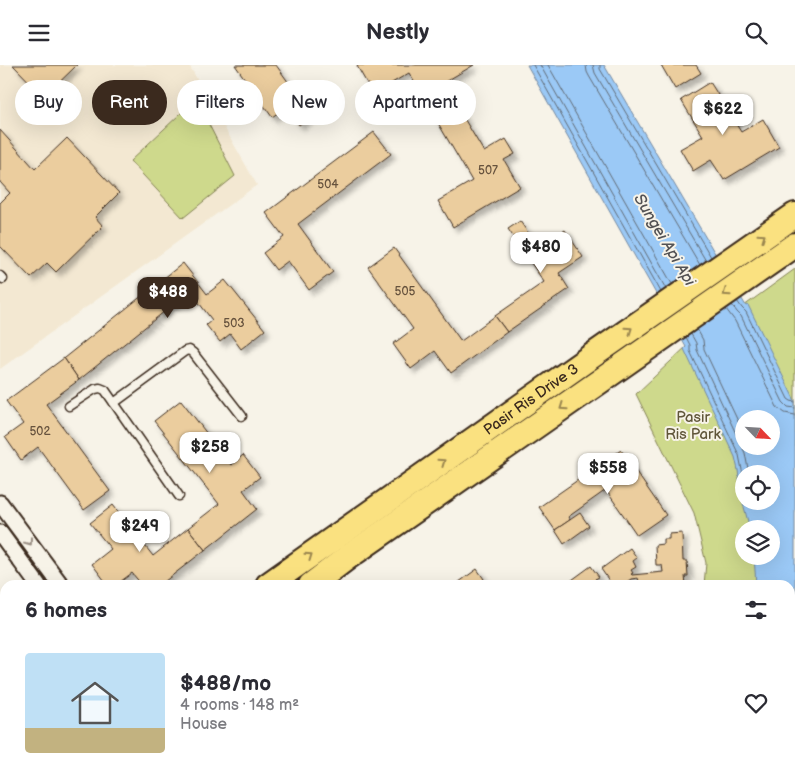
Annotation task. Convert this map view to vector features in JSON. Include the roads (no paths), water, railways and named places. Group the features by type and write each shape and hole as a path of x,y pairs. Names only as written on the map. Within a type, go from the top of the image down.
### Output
{"main road":[{"name":"Pasir Ris Drive 3","path":"276,580 589,357 795,215"},
{"name":"Pasir Ris Drive 3","path":"318,580 795,245"}],"street":[{"path":"0,503 57,580"},
{"path":"0,533 34,580"}],"lane":[{"path":"114,403 189,350 242,416"},
{"path":"69,406 95,389 100,387 105,390 179,495"}],"water":[{"name":"Sungei Api Api","path":"527,65 604,65 746,306 748,305 795,401 795,580 756,580 755,565 780,565 780,520 748,520 745,510 780,510 780,465 737,465 735,457 684,349 686,347"}],"park label":[{"name":"Pasir Ris Park","path":"693,426"}]}
